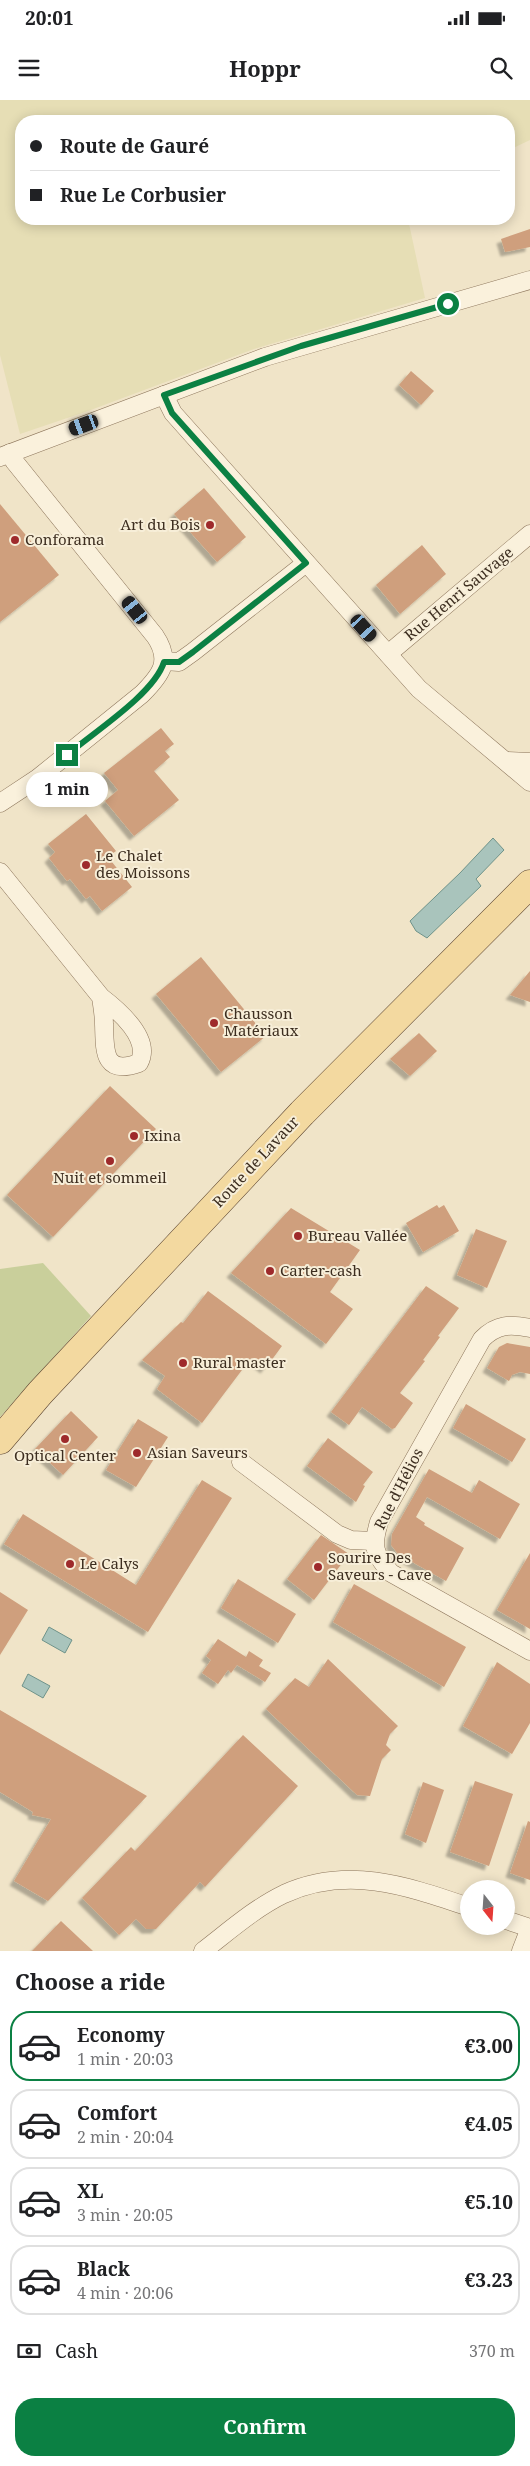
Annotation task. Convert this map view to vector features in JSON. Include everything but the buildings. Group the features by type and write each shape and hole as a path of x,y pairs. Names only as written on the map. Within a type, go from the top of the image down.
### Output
{"main road":[{"name":"Route de Lavaur","path":"0,1440 40,1393 275,1140 527,884"}],"street":[{"path":"5,455 301,346 530,280"},
{"path":"164,395 172,413 419,689 530,782"},
{"path":"0,803 38,778 142,694 155,682 164,662 162,645 14,461 5,455"},
{"name":"Rue Henri Sauvage","path":"388,654 530,534"},
{"path":"164,662 179,662 306,563"},
{"path":"506,761 530,762"},
{"path":"0,872 101,996"},
{"name":"Rue d'Hélios","path":"530,1328 502,1326 491,1330 482,1339 379,1522 373,1541 376,1552 391,1573 530,1651"},
{"path":"241,1462 337,1534 351,1540 373,1541"},
{"path":"203,1951 260,1908 284,1894 329,1881 379,1880 406,1886 460,1904"},
{"path":"515,1923 530,1928 521,1951"}],"shaded area":[{"path":"0,100 530,100 530,140 515,147 515,115 15,115 15,225 409,225 425,298 254,349 88,411 20,434 0,355"}],"green space":[{"path":"43,1263 91,1316 0,1417 0,1269"}],"water":[{"path":"493,838 504,850 476,879 481,886 427,938 416,931 410,921"},
{"path":"49,1627 72,1640 65,1653 42,1640"},
{"path":"28,1674 50,1686 43,1698 22,1686"}],"place":[{"name":"Art du Bois","path":"210,525"},
{"name":"Conforama","path":"15,540"},
{"name":"Le Chalet des Moissons","path":"86,865"},
{"name":"Chausson Matériaux","path":"214,1023"},
{"name":"Ixina","path":"134,1136"},
{"name":"Nuit et sommeil","path":"110,1161"},
{"name":"Bureau Vallée","path":"298,1236"},
{"name":"Carter-cash","path":"270,1271"},
{"name":"Rural master","path":"183,1363"},
{"name":"Optical Center","path":"65,1439"},
{"name":"Asian Saveurs","path":"137,1453"},
{"name":"Le Calys","path":"70,1564"},
{"name":"Sourire Des Saveurs - Cave","path":"318,1567"}],"route":[{"path":"67,755 155,682 164,662 179,662 306,563 172,413 164,395 264,357 448,304"}]}
